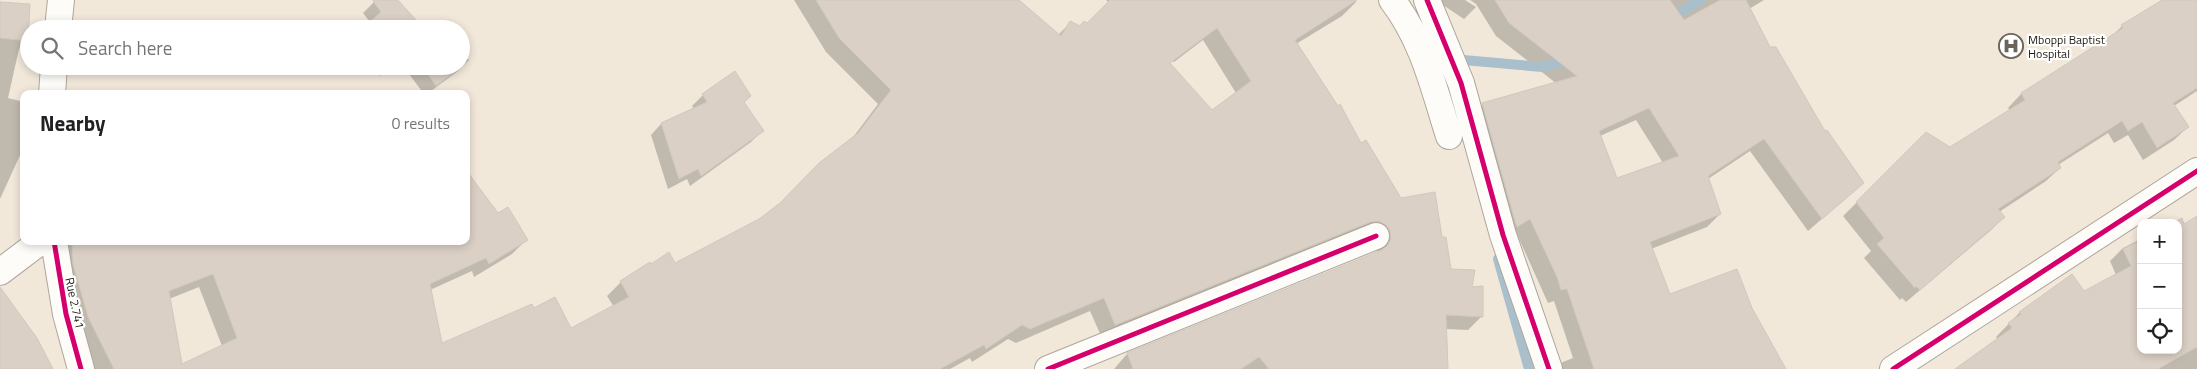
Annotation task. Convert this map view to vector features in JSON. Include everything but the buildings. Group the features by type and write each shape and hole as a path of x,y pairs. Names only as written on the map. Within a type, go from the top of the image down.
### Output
{"street":[{"path":"59,20 60,0"},
{"path":"1392,0 1407,19 1424,57 1449,136"},
{"path":"1427,0 1462,83 1504,235 1549,369"},
{"path":"52,90 53,75"},
{"path":"1893,369 2197,171"},
{"path":"1048,369 1245,291 1376,236"},
{"path":"0,272 36,245"},
{"name":"Rue 2.741","path":"55,245 66,314 81,369"}],"waterway":[{"path":"1667,20 1701,0"},
{"path":"1452,59 1542,67 1571,60"},
{"path":"1498,259 1529,369"}],"cycle path":[{"path":"1427,0 1461,83 1503,235 1549,369"},
{"path":"1893,369 2197,171"},
{"path":"1048,369 1376,236"},
{"path":"55,245 66,314 81,369"}],"place":[{"name":"Mboppi Baptist Hospital","path":"2011,46"}]}
